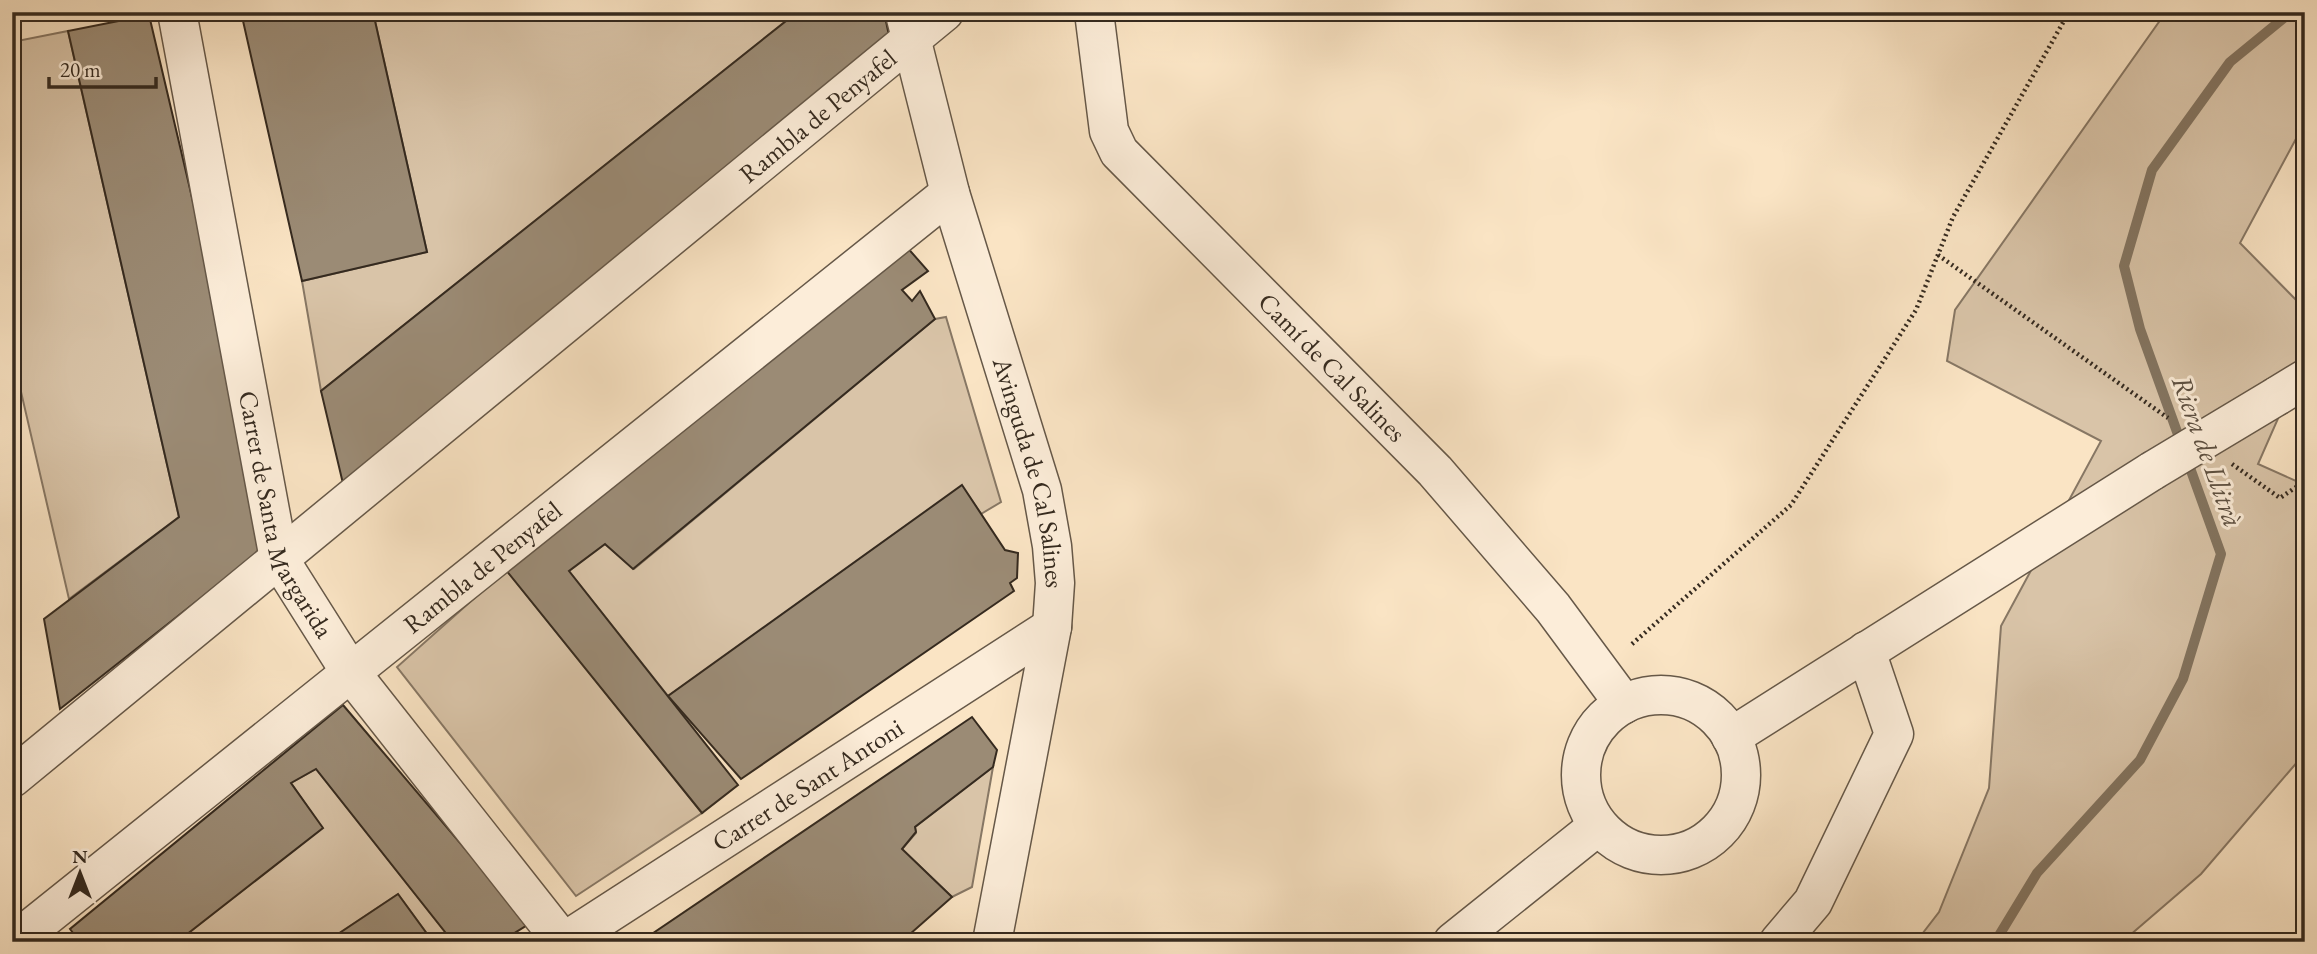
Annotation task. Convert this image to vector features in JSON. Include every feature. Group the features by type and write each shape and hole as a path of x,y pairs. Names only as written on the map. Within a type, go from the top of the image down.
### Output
{"street":[{"name":"Carrer de Santa Margarida","path":"177,12 279,559 351,673 564,942"},
{"name":"Rambla de Penyafel","path":"12,778 279,559 908,26 944,12"},
{"name":"Camí de Cal Salines","path":"1094,12 1109,131 1119,152 1435,471 1553,608 1624,704"},
{"name":"Avinguda de Cal Salines","path":"908,26 950,193 1045,503 1055,583 1052,627 995,929"},
{"name":"Rambla de Penyafel","path":"25,929 351,673 950,193"},
{"path":"1731,737 2152,471 2291,388"},
{"name":"Carrer de Sant Antoni","path":"564,942 1052,627"},
{"path":"1779,942 1813,902 1894,734 1866,652"},
{"path":"1647,696 1684,699 1696,703 1716,717 1731,737 1740,761 1741,788 1732,813 1716,834 1694,848 1669,855 1643,854 1618,843 1598,826 1586,805 1581,783 1582,759 1590,737 1605,718 1624,704 1647,696"},
{"path":"1453,942 1598,826"},
{"path":"962,942 995,929"}],"path":[{"path":"1632,644 1790,505 1916,310 1953,217 2069,12"},
{"path":"1938,255 2170,419"},
{"path":"2225,458 2280,498 2305,481"}],"shaded area":[{"path":"373,12 790,12 791,17 321,391 302,281 427,252"},
{"path":"2166,12 2305,12 2305,122 2240,243 2305,309 2305,357 2258,464 2305,485 2305,753 2201,874 2122,942 1916,942 1939,912 1989,788 2001,626 2101,441 1947,361 1955,310"},
{"path":"68,31 179,517 69,599 12,353 12,42"},
{"path":"946,317 1001,502 981,514 965,491 668,696 569,571 605,544 634,569 935,319"},
{"path":"506,570 702,813 576,896 397,667"},
{"path":"993,767 972,887 952,897 902,849 916,833 915,827"},
{"path":"316,769 453,942 433,942 398,894 326,942 177,942 322,828 291,783"}],"building":[{"path":"241,12 373,12 427,252 302,281"},
{"path":"790,12 884,12 891,45 345,492 321,391 791,17"},
{"path":"149,15 273,541 60,709 44,619 179,517 68,31"},
{"path":"905,245 928,271 902,290 912,301 920,291 935,319 633,569 605,544 569,571 738,785 702,813 506,570"},
{"path":"962,485 1005,550 1018,553 1017,578 1010,583 1014,591 741,779 668,696"},
{"path":"343,705 529,924 500,942 453,942 316,769 291,783 323,828 177,942 80,942 70,929"},
{"path":"972,717 997,750 993,767 915,827 916,832 902,849 952,897 901,942 640,942"},
{"path":"398,894 433,942 326,942"}],"waterway":[{"name":"Riera de Llitrà","path":"1995,942 2037,873 2140,760 2183,679 2221,554 2140,329 2124,266 2152,170 2230,62 2291,12"}]}
